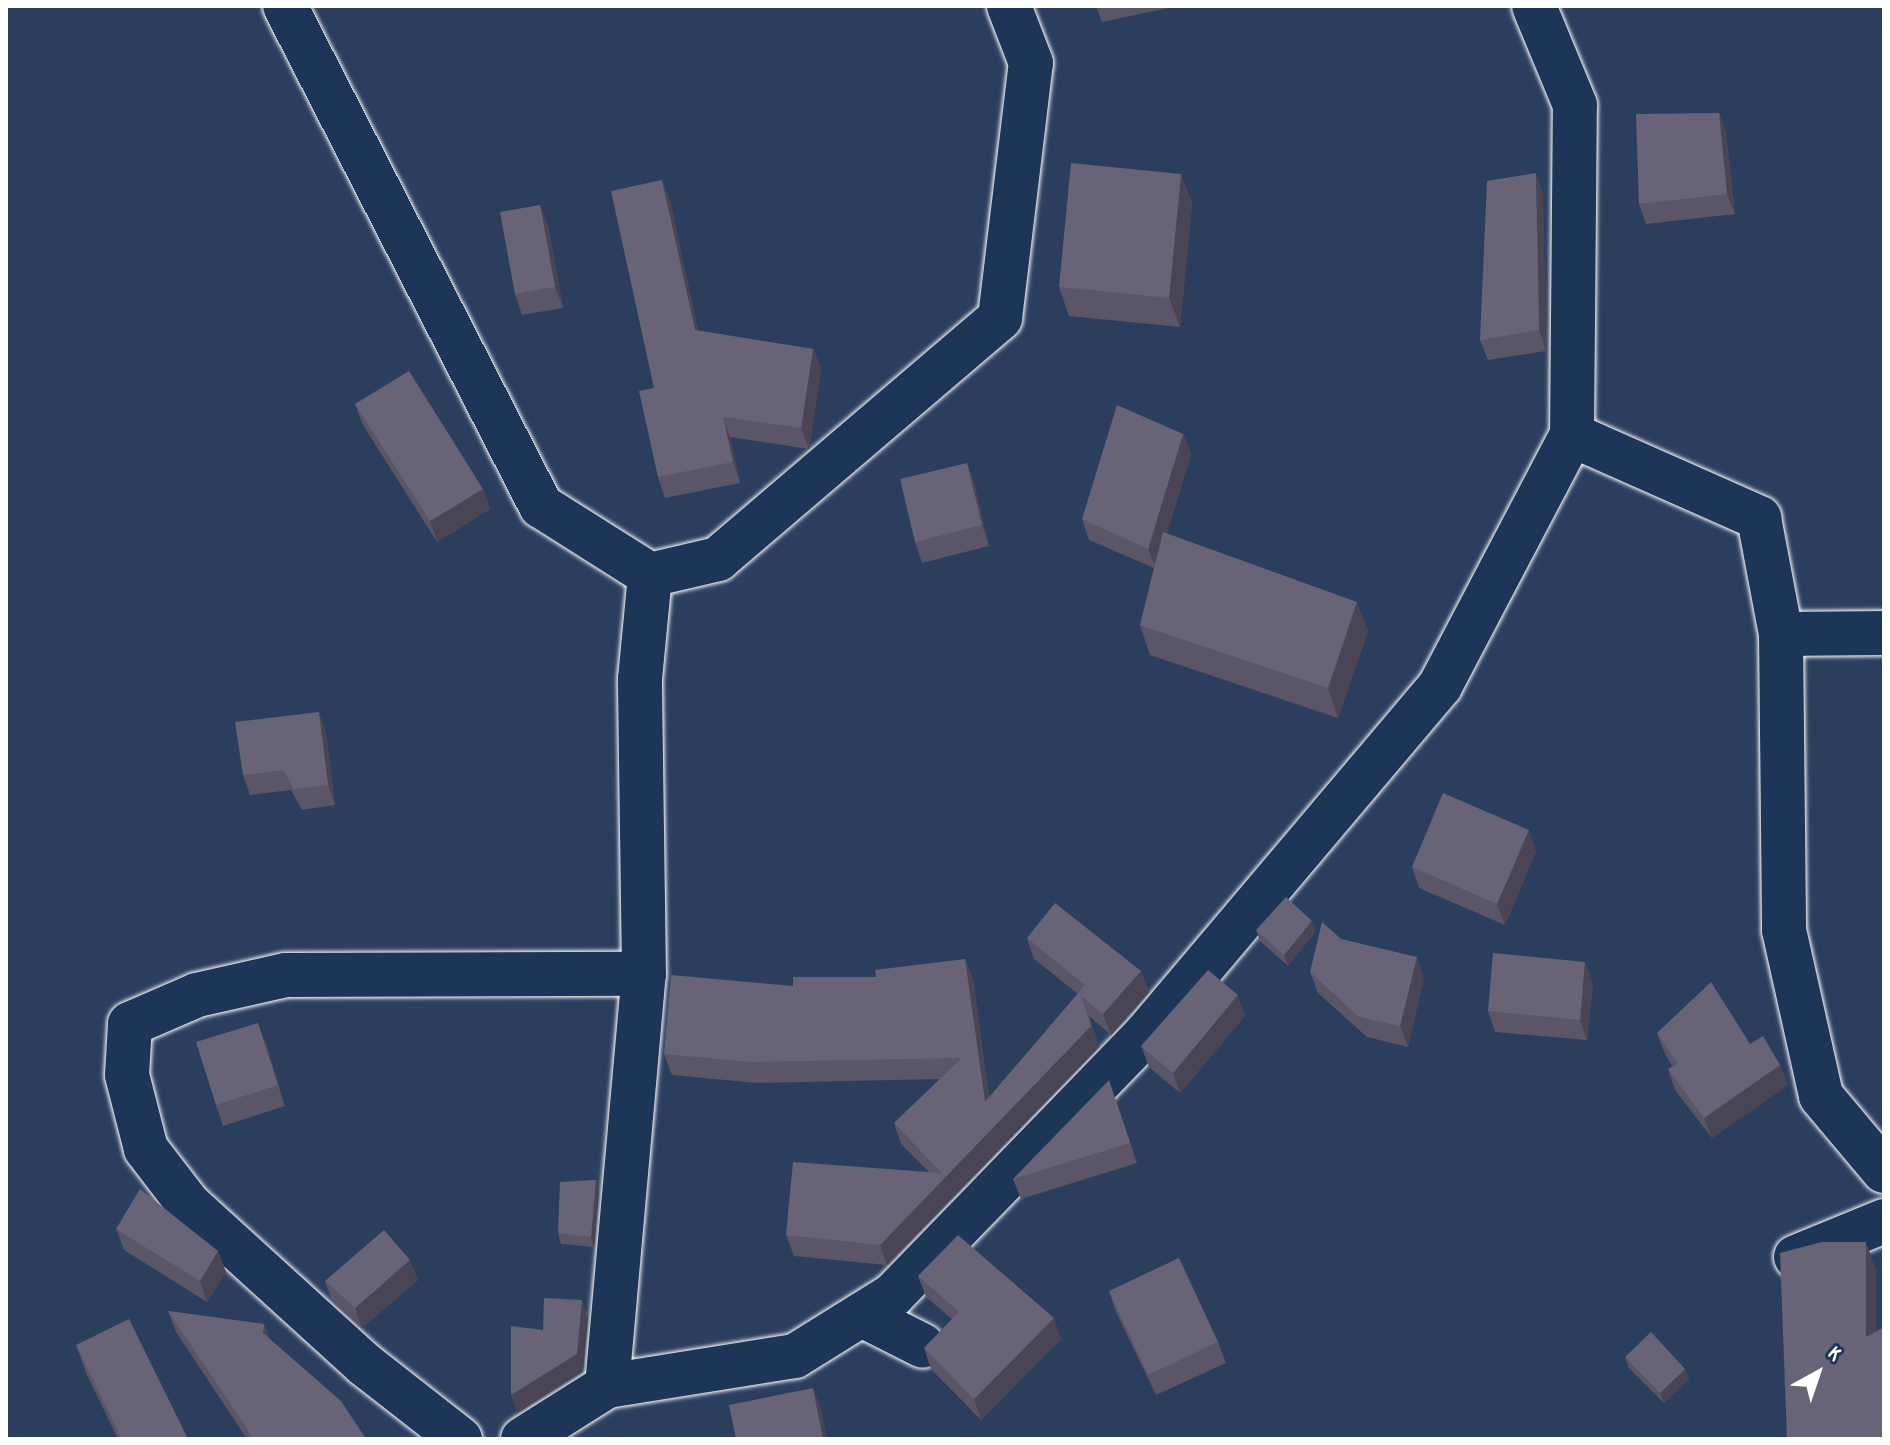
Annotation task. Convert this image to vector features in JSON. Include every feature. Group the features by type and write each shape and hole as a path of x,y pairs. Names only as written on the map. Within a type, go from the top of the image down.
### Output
{"street":[{"path":"285,6 541,506 650,575 718,559 1000,318 1031,63 1009,6"},
{"path":"523,1439 607,1386 795,1356 893,1295 1146,1034 1440,686 1572,435 1575,105 1534,6"},
{"path":"1572,435 1759,518 1781,634 1784,930 1821,1096 1884,1171"},
{"path":"607,1386 644,974 640,679 650,575"},
{"path":"1781,634 1884,633"},
{"path":"460,1439 364,1364 189,1205 146,1149 127,1075 130,1024 197,995 286,975 644,974"},
{"path":"1796,1257 1884,1221"},
{"path":"862,1315 923,1346"}],"building":[{"path":"1719,113 1727,194 1639,204 1636,114"},
{"path":"1071,163 1181,174 1169,298 1059,287"},
{"path":"1536,173 1539,330 1480,340 1487,181"},
{"path":"662,180 695,330 813,349 801,428 723,417 733,462 658,477 639,391 654,388 611,191"},
{"path":"540,205 555,287 515,294 500,212"},
{"path":"409,371 483,489 430,521 355,404"},
{"path":"1117,405 1183,434 1148,549 1082,519"},
{"path":"967,463 982,525 915,542 900,479"},
{"path":"1163,532 1357,602 1328,688 1140,625"},
{"path":"319,712 328,785 294,789 283,770 243,775 235,722"},
{"path":"1443,793 1529,830 1497,904 1412,867"},
{"path":"1286,897 1312,921 1284,955 1256,930"},
{"path":"1055,903 1141,971 1103,1014 1081,996 1091,1026 880,1245 786,1235 793,1162 942,1173 894,1123 962,1058 750,1062 664,1054 671,975 793,986 793,977 876,977 875,970 965,959 985,1102 1085,985 1027,938"},
{"path":"1322,922 1341,939 1417,957 1400,1026 1359,1017 1310,972"},
{"path":"1493,953 1585,962 1580,1020 1488,1011"},
{"path":"1208,970 1238,995 1173,1073 1141,1046"},
{"path":"1711,982 1750,1044 1763,1036 1780,1065 1704,1118 1668,1069 1678,1064 1657,1033"},
{"path":"258,1023 278,1085 216,1105 196,1042"},
{"path":"1109,1080 1130,1143 1013,1179"},
{"path":"596,1180 591,1237 558,1233 560,1182"},
{"path":"140,1189 218,1251 200,1281 116,1229"},
{"path":"384,1230 410,1260 355,1308 325,1281"},
{"path":"958,1235 1054,1318 974,1399 924,1348 959,1312 918,1276"},
{"path":"1822,1242 1866,1242 1866,1337 1884,1327 1884,1435 1877,1439 1787,1439 1780,1253"},
{"path":"1179,1258 1218,1342 1148,1375 1109,1291"},
{"path":"544,1298 582,1300 577,1354 511,1395 511,1326 543,1330"},
{"path":"168,1311 264,1324 263,1333 341,1401 366,1439 254,1439"},
{"path":"129,1319 188,1439 122,1439 76,1345"},
{"path":"1651,1332 1685,1369 1660,1393 1625,1357"},
{"path":"813,1388 823,1439 736,1439 729,1405"}]}
